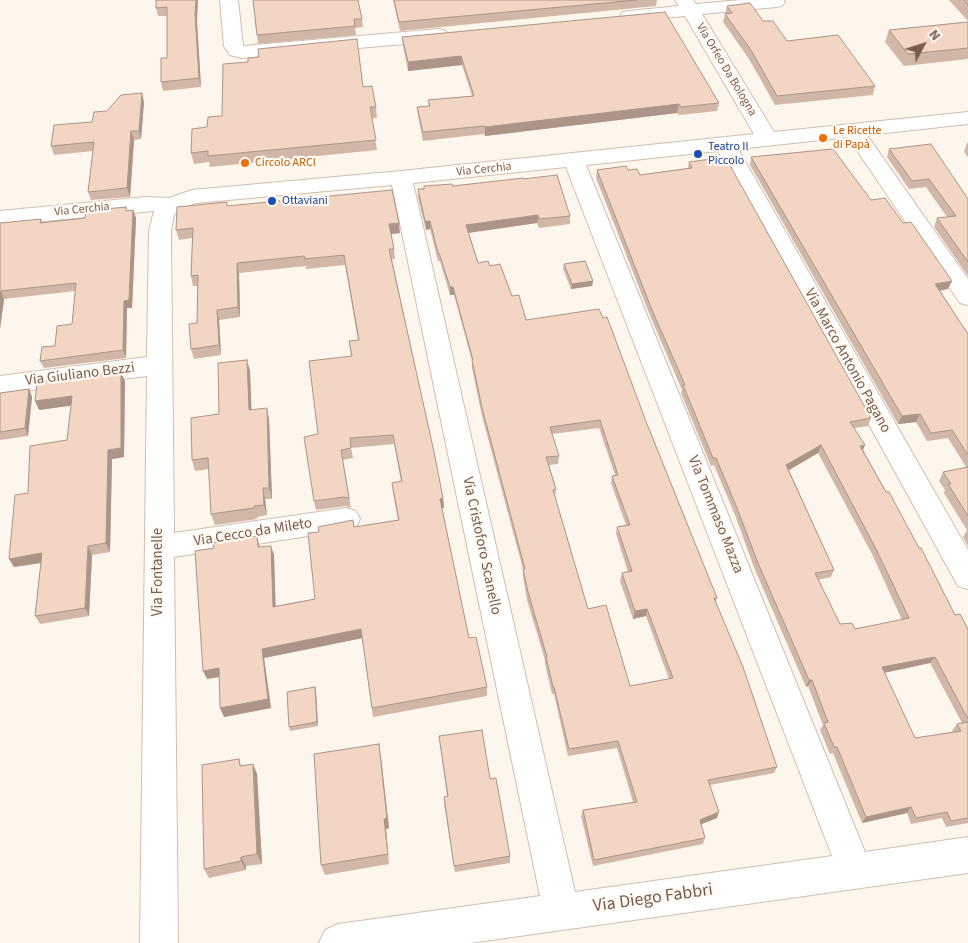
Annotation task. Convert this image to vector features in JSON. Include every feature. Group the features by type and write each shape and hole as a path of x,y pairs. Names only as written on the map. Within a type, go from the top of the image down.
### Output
{"street":[{"path":"229,0 233,46 237,51 257,52 456,33"},
{"path":"612,18 687,5 776,2"},
{"name":"Via Orfeo Da Bologna","path":"687,5 768,140"},
{"name":"Via Cerchia","path":"0,218 146,204 171,205 192,197 401,178 968,118"},
{"path":"854,131 968,298"},
{"name":"Via Marco Antonio Pagano","path":"725,144 968,577"},
{"name":"Via Tommaso Mazza","path":"574,160 855,870"},
{"name":"Via Cristoforo Scanello","path":"401,178 562,913"},
{"name":"Via Fontanelle","path":"159,943 160,230 163,214 171,205"},
{"name":"Via Giuliano Bezzi","path":"0,385 159,365"},
{"name":"Via Cecco da Mileto","path":"160,547 346,519"},
{"name":"Via Diego Fabbri","path":"338,943 968,855"}],"building":[{"path":"156,0 196,0 195,14 199,78 161,82 161,58 167,58 167,7 156,8"},
{"path":"253,0 358,0 362,19 354,19 355,26 257,35"},
{"path":"394,0 637,0 399,22"},
{"path":"750,3 763,21 773,21 787,41 838,35 875,86 777,96 751,50 725,14 732,13 727,6"},
{"path":"665,12 719,103 681,107 679,104 485,127 423,132 417,107 430,106 428,100 474,96 461,56 408,62 402,37"},
{"path":"968,22 968,48 908,54 889,30"},
{"path":"357,39 363,87 372,86 376,107 370,107 376,140 208,156 208,151 191,153 192,129 207,127 208,117 222,116 223,64 248,62 248,58 259,57 258,49"},
{"path":"142,93 139,131 131,131 127,188 88,192 94,142 51,146 54,125 92,122 94,112 107,111 121,95"},
{"path":"931,144 968,199 968,262 937,218 956,216 929,179 912,181 889,149"},
{"path":"833,149 871,200 885,198 903,223 911,222 952,281 935,284 968,334 968,455 952,430 931,433 920,414 902,416 751,157"},
{"path":"719,158 721,161 727,160 871,418 850,422 865,445 860,446 886,492 889,492 919,548 921,548 955,615 960,614 968,629 968,719 935,657 882,667 915,738 961,731 957,724 968,722 968,818 951,821 947,812 916,818 911,807 866,817 837,747 834,747 824,723 828,722 812,680 809,680 758,563 716,458 713,458 597,170 626,166 628,170 637,169 640,175 692,168 689,162","holes":["821,445 875,547 909,618 855,629 852,623 840,624 815,573 834,570 786,465"]},
{"path":"557,175 570,216 539,219 538,215 466,225 478,263 488,261 490,266 500,264 512,296 519,295 526,320 599,309 603,318 607,317 647,424 717,598 714,598 743,667 777,767 708,780 719,812 700,820 705,838 594,860 583,810 637,802 618,741 569,749 547,657 528,592 523,569 525,569 482,408 473,360 453,287 450,287 438,253 430,221 425,221 418,189 424,189 424,186 452,184 453,186","holes":["600,420 618,475 612,476 630,525 617,527 632,571 622,573 635,611 647,609 673,678 630,686 606,605 588,609 553,490 556,489 546,457 559,456 550,427"]},
{"path":"392,190 399,223 389,224 394,249 389,249 434,452 443,498 440,499 469,638 476,637 487,687 372,708 361,629 262,649 268,699 220,708 219,668 203,671 195,551 214,548 213,543 257,536 258,547 271,546 273,607 315,599 308,533 319,532 318,527 353,520 354,527 399,520 392,483 402,481 393,435 350,438 351,448 341,450 349,498 314,501 304,437 318,434 309,361 352,356 349,341 359,340 344,255 305,259 304,256 237,263 238,307 217,310 219,345 191,349 189,324 197,323 198,275 191,276 193,228 176,230 177,207 227,202 227,206"},
{"path":"126,207 126,211 133,210 129,300 124,301 123,350 40,361 42,347 55,346 57,326 72,324 76,283 1,291 0,297 0,223 41,219 40,223 85,218 86,211"},
{"path":"585,261 593,281 572,284 564,264"},
{"path":"247,360 249,410 267,408 269,488 263,488 264,505 211,514 208,458 192,460 191,418 219,414 218,363"},
{"path":"121,372 121,448 108,450 106,543 88,546 85,608 35,616 42,553 9,559 15,495 28,493 30,446 67,440 72,396 35,401 37,382"},
{"path":"29,389 25,428 0,432 0,393"},
{"path":"968,467 968,516 948,484 951,484 943,472"},
{"path":"315,687 317,722 289,727 287,692"},
{"path":"482,730 490,779 496,778 510,856 454,866 444,797 448,796 439,736"},
{"path":"379,744 387,818 384,819 388,854 321,865 314,754"},
{"path":"239,759 240,766 253,764 257,854 241,857 241,861 204,869 202,765"}],"place":[{"name":"Le Ricette di Papà","path":"823,138"},
{"name":"Teatro Il Piccolo","path":"698,154"},
{"name":"Circolo ARCI","path":"245,163"},
{"name":"Ottaviani","path":"272,201"}]}
